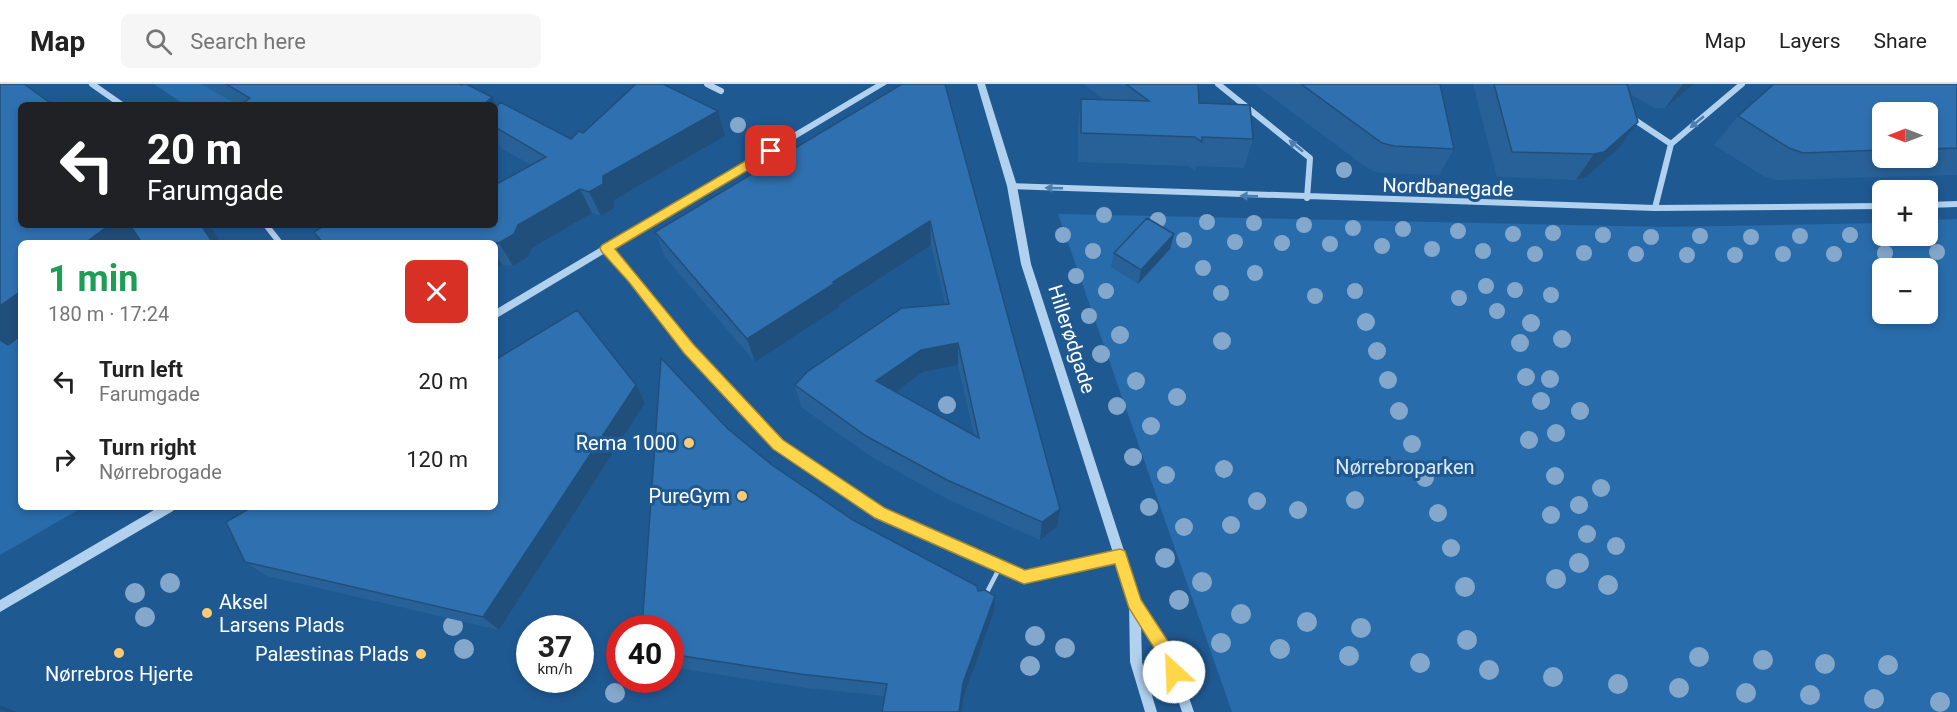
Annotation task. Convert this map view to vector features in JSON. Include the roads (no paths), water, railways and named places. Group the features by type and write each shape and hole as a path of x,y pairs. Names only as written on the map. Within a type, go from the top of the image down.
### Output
{"street":[{"path":"92,84 118,102"},
{"path":"707,84 721,91"},
{"path":"498,313 884,84"},
{"name":"Hillerødgade","path":"981,84 1012,186 1026,264 1135,603 1170,658 1188,712"},
{"path":"1218,84 1310,158 1307,198"},
{"path":"1655,208 1671,144 1742,84"},
{"path":"1625,114 1671,144"},
{"name":"Nordbanegade","path":"1012,186 1307,198 1655,208 1872,206"},
{"path":"1938,205 1957,204"},
{"path":"268,228 278,240"},
{"path":"606,248 634,278 689,349 778,444 880,513 1024,577 1120,556"},
{"path":"0,606 164,510"},
{"name":"Hillerødgade","path":"1135,603 1136,662 1151,712"}],"lane":[{"path":"981,604 1000,567"}],"place":[{"name":"Rema 1000","path":"689,443"},
{"name":"PureGym","path":"742,496"},
{"name":"Aksel Larsens Plads","path":"207,613"},
{"name":"Nørrebros Hjerte","path":"119,653"},
{"name":"Palæstinas Plads","path":"421,654"}],"park label":[{"name":"Nørrebroparken","path":"1405,467"}]}
